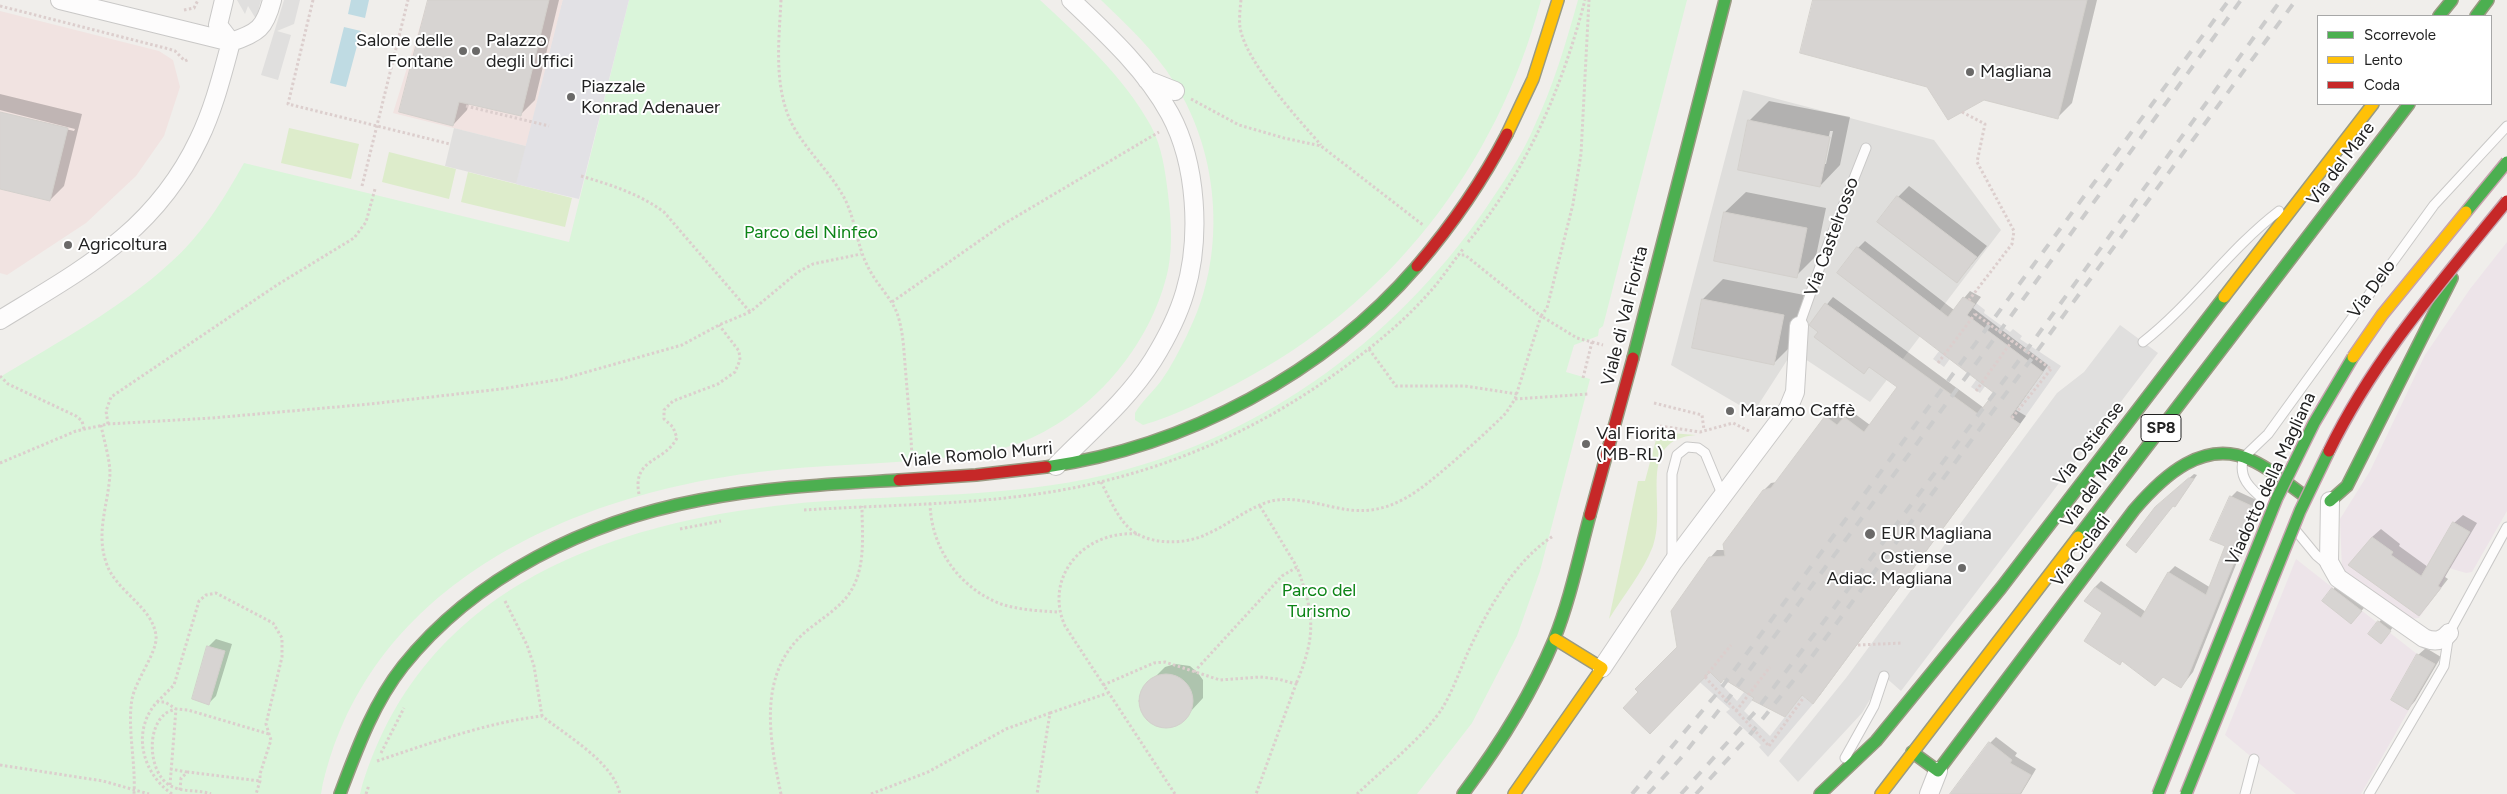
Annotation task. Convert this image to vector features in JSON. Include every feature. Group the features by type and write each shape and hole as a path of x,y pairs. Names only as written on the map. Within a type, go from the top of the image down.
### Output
{"main road":[{"name":"Viale Romolo Murri","path":"340,794 354,751 374,710 398,671 440,622 477,592 538,556 585,534 648,513 717,496 831,484 998,475 1098,458 1155,441 1228,411 1310,362 1346,336 1386,300 1440,240 1459,214 1499,151 1534,76 1558,0"},
{"name":"Viale di Val Fiorita","path":"1463,794 1514,720 1555,638 1590,521 1724,0"},
{"path":"2440,15 2452,0"},
{"path":"2477,15 2488,0"},
{"name":"Via Ostiense","path":"1824,790 1876,741 2001,588 2372,105"},
{"name":"Via del Mare","path":"1881,794 2408,105"},
{"name":"Viadotto della Magliana","path":"2158,794 2277,498 2318,415 2342,373 2382,315 2507,162"},
{"path":"2186,794 2300,512 2330,447 2358,395 2380,361 2423,303 2507,201"},
{"path":"2322,502 2338,496 2347,486 2465,252"},
{"name":"Via Cicladi","path":"1938,771 2125,521 2151,490 2178,466 2195,458 2220,454 2244,457 2322,502"},
{"path":"1514,794 1602,668 1555,638"},
{"path":"1912,752 1938,771"}],"street":[{"path":"60,0 231,42 255,33 260,28 266,19 272,0"},
{"path":"224,0 218,25 231,42"},
{"path":"1055,466 1129,392 1152,361 1172,327 1190,274 1193,227 1188,173 1182,143 1173,121 1147,80 1112,40 1071,0"},
{"path":"0,320 109,251 158,205 173,186 199,140 214,101 231,42"},
{"path":"1147,80 1175,91"},
{"path":"1602,668 1672,562 1722,494 1781,420 1791,403 1795,392 1799,326"},
{"path":"2322,502 2331,524 2329,555 2332,568 2338,578 2424,638 2436,641 2441,640 2449,633"},
{"path":"1929,794 1938,771"}],"lane":[{"name":"Via Delo","path":"2244,457 2268,434 2434,205 2507,126"},
{"name":"Via Castelrosso","path":"1799,326 1828,244 1866,148"},
{"path":"2144,342 2178,312 2236,247 2307,190"},
{"path":"1672,562 1672,474 1674,460 1677,455 1688,448 1702,450 1722,494"},
{"path":"2244,457 2241,470 2245,481 2284,518 2316,555 2332,568"},
{"path":"2369,794 2444,666 2449,633 2507,527"},
{"path":"1824,790 1874,706 1884,676"},
{"path":"2245,794 2254,759"}],"path":[{"path":"180,10 194,8 198,0"},
{"path":"313,0 288,104 450,144"},
{"path":"362,186 408,0"},
{"path":"781,0 780,83 786,109 805,144 848,204 861,254 880,288 892,302 898,315 903,338 913,463"},
{"path":"1241,0 1240,28 1254,58 1267,79 1321,146 1426,228"},
{"path":"1175,794 1065,626 1059,612 1060,587 1065,572 1074,558 1090,544 1114,534 1137,534 1170,542 1190,541 1206,535 1260,506 1282,500 1356,510 1376,510 1396,504 1416,493 1506,413 1517,394 1541,316 1547,308 1573,204 1580,154 1589,0"},
{"path":"0,6 169,49 175,51 185,60 189,60"},
{"path":"1175,91 1239,125 1321,146"},
{"path":"466,106 549,126"},
{"path":"1962,112 1985,124 1977,162 2014,231 2012,244 1969,300"},
{"path":"892,302 1002,225 1159,132"},
{"path":"581,176 628,190 647,199 664,212 750,312"},
{"path":"108,424 106,411 111,397 277,285 354,238 366,222 375,189"},
{"path":"0,463 38,446 84,429 108,424 212,418 501,389 562,379 653,355 682,345 719,325 750,312 798,272 813,264 861,254"},
{"path":"798,510 930,503 1036,494 1102,482 1171,462 1241,432 1295,402 1370,349 1428,294 1458,255 1465,255 1541,316 1578,338 1602,345"},
{"path":"1938,363 1975,314 2051,369 2012,418"},
{"path":"640,498 637,485 642,470 668,449 677,438 673,427 664,419 664,410 673,401 729,378 739,366 739,351 719,325"},
{"path":"1976,391 2012,341"},
{"path":"1583,378 1592,342"},
{"path":"1370,349 1396,386 1465,386 1517,394"},
{"path":"0,376 8,384 76,416 82,421 84,429"},
{"path":"1515,399 1589,394"},
{"path":"1654,403 1702,415 1704,430"},
{"path":"1660,426 1700,432 1733,423 1751,432"},
{"path":"101,426 110,474 101,525 101,538 107,564 115,580 150,617 156,635 156,643 136,684 130,711 134,794"},
{"path":"1102,482 1120,516 1137,534"},
{"path":"930,503 930,514 941,551 971,589 1002,604 1059,612"},
{"path":"781,794 770,733 770,712 774,678 786,654 801,636 831,611 852,590 862,565 862,506"},
{"path":"1256,794 1311,642 1310,609 1297,567 1260,506"},
{"path":"675,530 726,520"},
{"path":"1357,794 1428,726 1442,709 1484,620 1526,557 1553,536"},
{"path":"1194,672 1282,576 1297,567"},
{"path":"172,794 159,785 149,770 143,750 143,729 147,713 174,685 199,601 206,595 216,593 259,614 273,624 282,638 282,657 266,724 271,740 256,794"},
{"path":"498,606 506,600 527,645 534,666 542,716 597,759 615,778 620,794"},
{"path":"1858,645 1903,643"},
{"path":"1731,645 1704,677 1769,746 1804,697"},
{"path":"1103,685 1154,663 1177,665 1220,680 1260,677 1296,684"},
{"path":"1736,711 1770,667"},
{"path":"871,794 928,772 1006,730 1108,693"},
{"path":"375,767 386,741 410,700"},
{"path":"157,702 165,702 176,709 188,710 269,734"},
{"path":"170,786 176,709"},
{"path":"176,709 165,714 156,727 153,754 156,768 162,779 170,786 180,790 203,791 211,794"},
{"path":"1037,794 1050,714"},
{"path":"377,761 466,732 513,720 542,716"},
{"path":"0,765 103,781 149,794"},
{"path":"170,769 260,781"},
{"path":"180,790 181,778 188,772"},
{"path":"366,794 370,780"}],"shaded area":[{"path":"237,0 261,0 256,19 248,6 245,14"},
{"path":"284,0 300,0 294,24 277,31 291,35 278,80 261,75"},
{"name":"Salone delle Fontane","path":"428,0 563,0 526,146 393,113"},
{"name":"Piazzale Konrad Adenauer","path":"563,0 622,0 554,193 445,166 454,128 526,146"},
{"name":"Piazzale Konrad Adenauer","path":"563,0 629,0 579,199 516,184"},
{"path":"0,11 159,51 173,60 180,87 164,136 136,176 86,223 7,275 0,273"},
{"path":"1743,90 1934,140 2001,230 1870,402 1793,351 1753,413 1671,365"},
{"path":"2507,242 2507,511 2472,572 2466,573 2449,568 2441,588 2419,618 2406,620 2342,570 2340,519 2370,471 2425,355 2470,289"},
{"name":"Ostiense Adiac. Magliana","path":"2120,325 2158,353 1901,691 1884,676 1862,713 1798,782 1779,761 1846,678 2057,393 2084,372"},
{"path":"2296,559 2417,654 2435,664 2361,794 2296,794 2225,735"}],"green space":[{"name":"Parco del Ninfeo","path":"629,0 1040,0 1086,43 1115,74 1151,126 1160,150 1166,176 1170,213 1170,261 1160,298 1132,352 1114,376 1069,416 1044,432 1008,447 960,456 782,469 687,484 616,503 548,529 484,564 428,607 380,660 344,722 321,794 0,794 0,377 110,310 151,280 202,229 244,163 569,242"},
{"path":"1101,0 1541,0 1521,61 1496,120 1465,174 1429,225 1388,272 1342,314 1291,351 1236,384 1201,402 1143,425 1135,420 1135,413 1168,370 1187,335 1200,305 1208,273 1213,240 1213,207 1209,174 1201,142 1190,111 1174,82 1158,60"},
{"name":"Parco del Turismo","path":"1578,0 1687,0 1603,326 1599,329 1598,336 1574,345 1566,372 1590,379 1540,571 1517,636 1472,723 1417,794 360,794 388,722 428,662 477,614 535,576 599,546 667,525 739,511 849,499 996,492 1033,488 1105,475 1164,458 1221,435 1275,406 1326,373 1374,334 1418,292 1458,246 1494,196 1521,154 1541,112 1564,49"},
{"path":"289,128 359,144 351,179 281,163"},
{"path":"389,152 456,169 449,199 382,182"},
{"path":"468,172 572,198 565,227 461,202"},
{"path":"1658,432 1696,435 1677,439 1665,449 1659,461 1657,477 1657,529 1653,546 1649,556 1609,619 1638,481 1645,481"}],"water":[{"path":"351,0 369,0 365,18 348,14"},
{"path":"344,27 361,31 346,87 330,83"}],"pier":[{"path":"1976,303 1985,310 1984,313 2010,332 2013,329 2022,336 2020,339 2061,366 2020,424 2010,417 2012,350 1980,393 1971,387 2003,343 1976,323 1944,367 1933,359"},
{"path":"1735,648 1714,676 1737,701 1766,664 1775,671 1744,711 1770,736 1802,695 1813,704 1768,757 1759,747 1761,745 1726,712 1730,709 1694,677"}],"building":[{"name":"Salone delle Fontane","path":"428,0 549,0 521,116 459,102 453,126 399,112"},
{"name":"Magliana","path":"1813,0 2087,0 2058,119 1984,100 1948,120 1927,87 1800,53"},
{"path":"0,112 68,128 50,201 0,189"},
{"path":"1748,120 1830,137 1820,187 1738,170"},
{"path":"1897,196 1977,257 1957,283 1877,222"},
{"path":"1724,212 1807,228 1797,278 1714,261"},
{"path":"1857,247 1948,317 1963,297 1975,304 1967,315 2043,372 2010,417 2020,424 1813,704 1802,695 1785,717 1752,700 1754,698 1724,679 1721,683 1710,672 1650,734 1623,708 1638,692 1635,689 1677,647 1671,611 1709,557 1725,556 1723,544 1763,490 1771,488 1825,416 1837,425 1844,417 1864,432 1897,387 1869,367 1864,374 1814,337 1818,332 1809,325 1825,303 1978,414 1994,393 1837,273"},
{"path":"1702,299 1784,315 1774,365 1692,348"},
{"path":"2189,478 2194,479 2175,507 2173,506 2136,553 2126,545 2155,507"},
{"path":"2230,496 2256,508 2187,679 2181,688 2163,677 2155,686 2122,661 2120,665 2084,641 2102,613 2084,601 2095,587 2141,618 2168,572 2206,595 2225,546 2210,540"},
{"path":"2453,522 2470,532 2438,586 2441,588 2419,616 2348,565 2372,537 2393,552 2391,555 2421,576"},
{"path":"2332,588 2362,611 2351,624 2322,601"},
{"path":"2378,621 2391,631 2381,644 2368,634"},
{"path":"207,646 225,651 209,705 192,699"},
{"path":"2417,654 2435,664 2408,710 2391,700"},
{"path":"1161,674 1171,674 1181,678 1189,686 1193,701 1189,716 1181,724 1171,728 1161,728 1151,724 1143,716 1139,706 1139,696 1143,686 1151,678"},
{"path":"1989,742 2012,760 2010,763 2031,775 2020,794 1950,794"}],"railway":[{"path":"1632,794 1719,691 2229,0"},
{"path":"1648,794 1680,759 1731,695 2000,331 2241,0"},
{"path":"1681,794 1755,712 1816,632 2026,351 2281,0"},
{"path":"1696,794 1748,737 1805,666 2296,0"}],"traffic: fast":[{"path":"1633,358 1725,0"},
{"path":"2440,15 2452,0"},
{"path":"2477,15 2488,0"},
{"path":"2078,537 2408,105"},
{"path":"2466,212 2507,162"},
{"path":"1046,467 1098,457 1150,442 1201,423 1250,399 1296,371 1340,340 1380,305 1417,266"},
{"path":"2330,501 2347,486 2452,278"},
{"path":"1820,794 1876,741 2001,588 2224,297"},
{"path":"2158,794 2277,498 2314,423 2353,357"},
{"path":"2186,794 2300,511 2329,451"},
{"path":"1912,752 1938,771 2134,510 2171,473 2201,457 2217,454 2234,454 2265,467 2302,494"},
{"path":"340,794 374,711 403,666 432,634 464,605 499,579 536,557 616,522 658,509 700,500 775,489 899,480"},
{"path":"1463,794 1513,720 1545,660 1565,609 1590,515"}],"traffic: slow":[{"path":"1507,134 1533,79 1558,0"},
{"path":"2224,297 2372,105"},
{"path":"2353,357 2382,315 2466,212"},
{"path":"1881,794 2078,537"},
{"path":"1514,794 1602,668 1555,639"}],"traffic: jam":[{"path":"1417,266 1466,203 1507,134"},
{"path":"2329,451 2367,384 2410,321 2507,201"},
{"path":"1590,515 1633,358"},
{"path":"899,480 976,475 1046,467"}],"place":[{"name":"Salone delle Fontane","path":"463,51"},
{"name":"Palazzo degli Uffici","path":"476,51"},
{"name":"Magliana","path":"1970,72"},
{"name":"Piazzale Konrad Adenauer","path":"571,97"},
{"name":"Agricoltura","path":"68,245"},
{"name":"Maramo Caffè","path":"1730,411"},
{"name":"Val Fiorita (MB-RL)","path":"1586,444"},
{"name":"EUR Magliana","path":"1870,534"},
{"name":"Ostiense Adiac. Magliana","path":"1962,568"}]}
